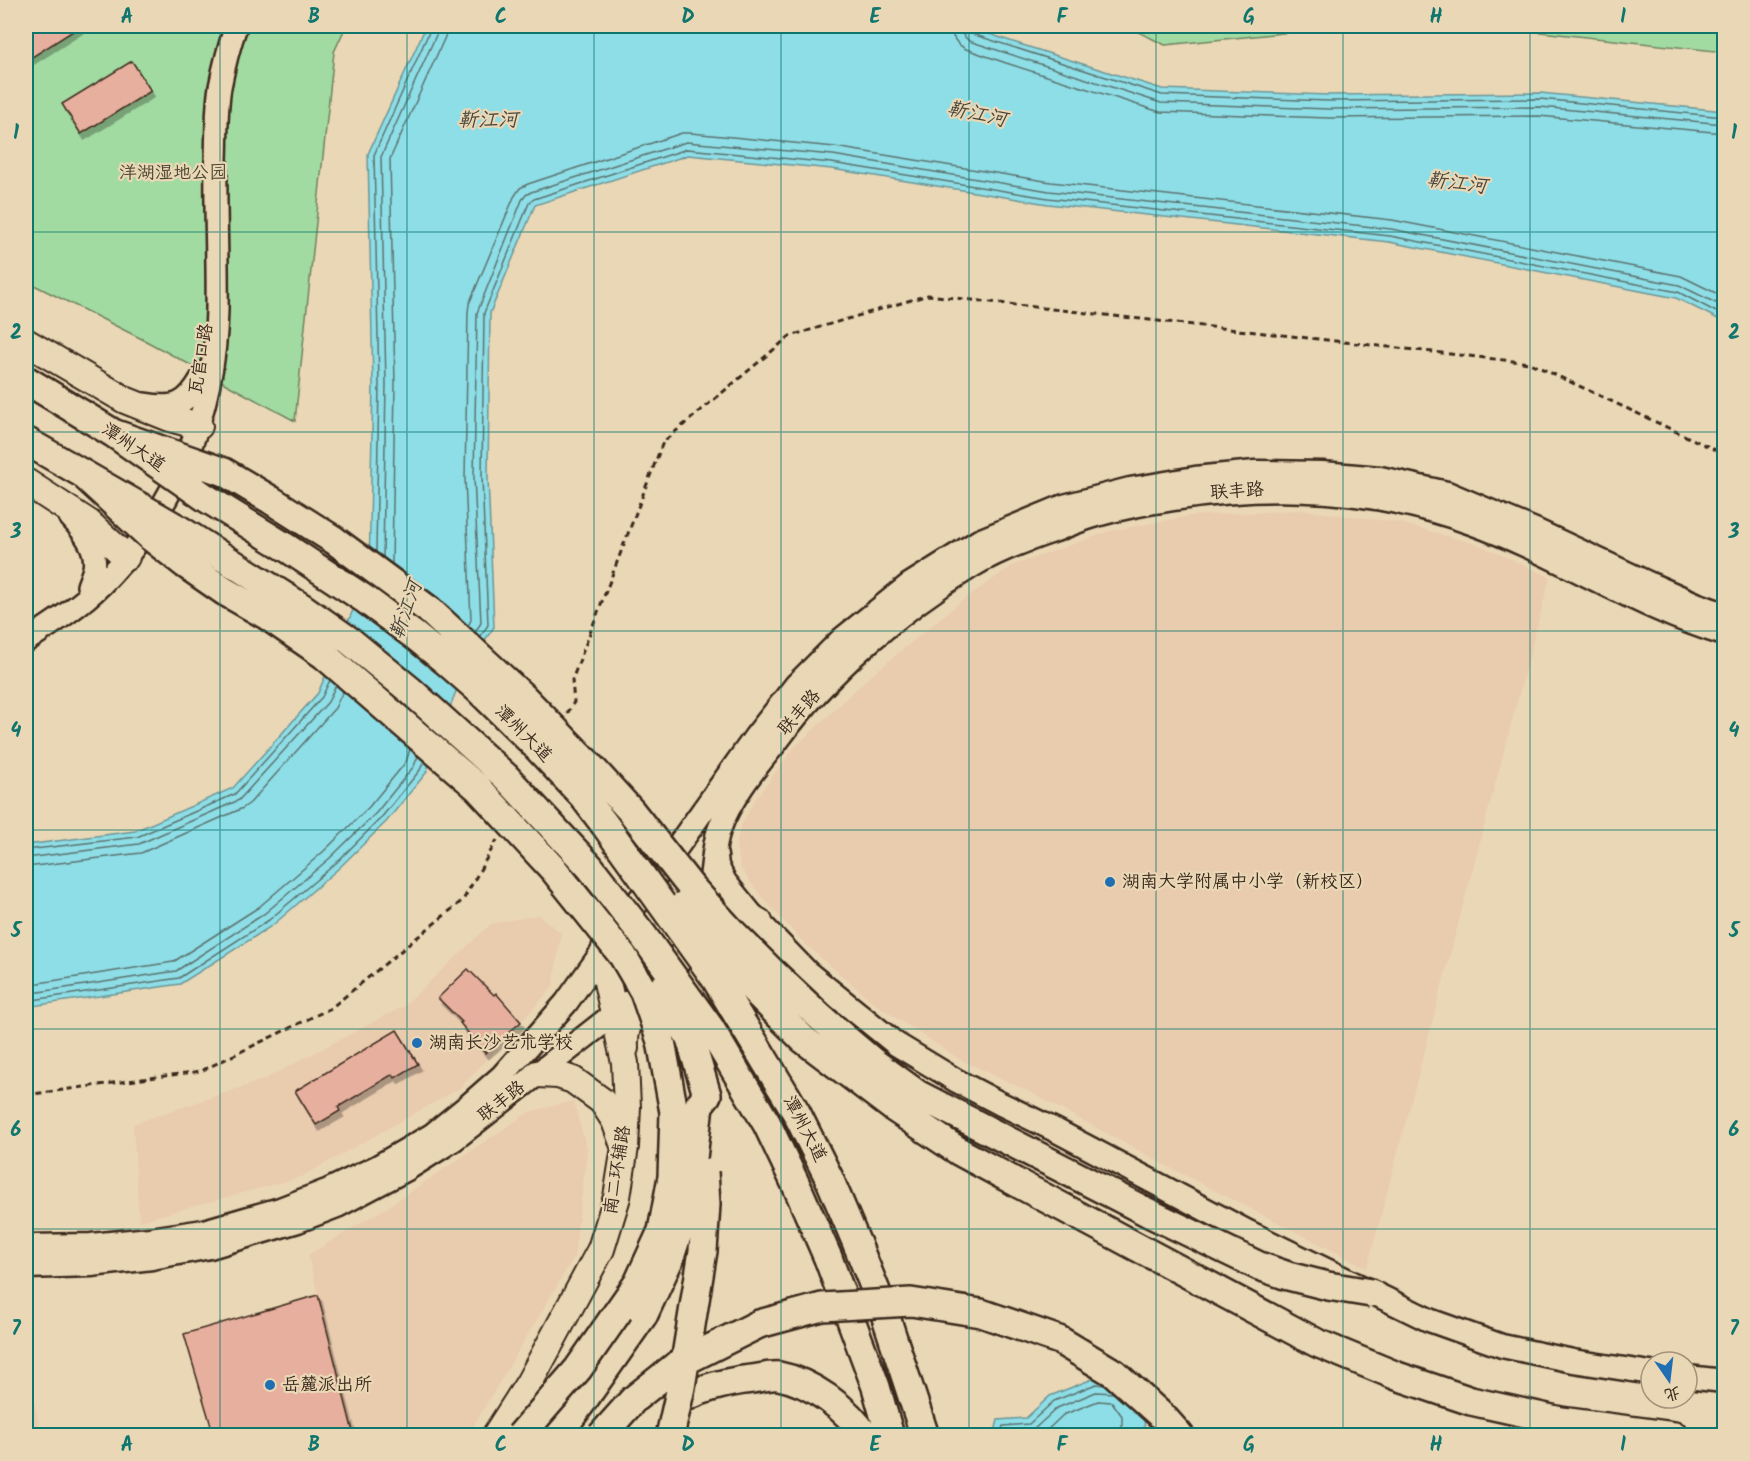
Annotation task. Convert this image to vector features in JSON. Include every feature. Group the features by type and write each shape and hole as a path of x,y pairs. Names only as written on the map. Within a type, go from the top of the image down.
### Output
{"highway":[{"name":"潭州大道","path":"26,380 113,433 206,498 366,600 415,636 479,690 583,796 721,987 796,1112 829,1178 884,1311 925,1436"},
{"path":"113,433 224,472 334,540 429,610 524,698 554,722 691,887 731,931 820,1018 916,1094 1147,1212 1260,1266 1328,1286 1371,1293"},
{"path":"26,441 86,477 152,538 184,564 224,591 266,615 324,655 478,788 532,831 580,880 651,969 672,1004 690,1038 707,1095 699,1105 688,1203 669,1260 644,1314 557,1436"},
{"name":"潭州大道","path":"86,477 222,555 350,641 483,755 590,867 710,1028 767,1124 828,1258 876,1387 890,1436"},
{"path":"554,722 632,838 717,948 756,992 803,1039 894,1108 960,1152 1317,1343 1397,1376 1471,1401 1561,1421 1674,1436"},
{"path":"478,788 554,870 623,956 644,992 661,1041 674,1112 672,1177 662,1231 638,1283 578,1369 520,1436"},
{"path":"670,1436 688,1347 703,1251 706,1204 699,1105"},
{"path":"601,1436 634,1399 678,1365 759,1324 822,1307 911,1302 981,1313 1059,1340 1114,1373 1164,1418 1180,1436"},
{"path":"639,1436 670,1405 704,1389 735,1381 778,1376 806,1385 832,1401 860,1427 865,1436"}],"main road":[{"name":"潭州大道","path":"26,342 125,400 170,418 195,424"},
{"name":"联丰路","path":"26,1246 92,1245 204,1231 280,1209 329,1190 377,1167 432,1135 502,1076 566,1004 756,736 796,685 842,639 909,585 979,541 1064,506 1130,489 1195,478 1255,472 1322,473 1380,478 1447,493 1538,531 1650,584 1725,614"},
{"path":"26,482 89,523 122,553"},
{"name":"联丰路","path":"26,1267 91,1265 152,1258 210,1247 298,1221 337,1206 453,1140 614,1014 646,981 674,946 708,893 718,832 728,808 778,738 813,696 902,614 974,565 1024,541 1095,515 1205,494 1263,489 1317,491 1370,497 1424,509 1472,524 1551,558 1664,612 1725,634"},
{"path":"715,849 717,866 726,882 759,922 807,972 896,1044 957,1081 1248,1232 1429,1320 1502,1346 1573,1361 1639,1371"},
{"path":"625,1063 628,1021 709,923 720,916 735,913 747,914 759,922"},
{"name":"南二环辅路","path":"495,1436 530,1383 601,1250 617,1197 625,1147 627,1107 625,1063 607,982 605,948"},
{"path":"537,1074 558,1075 573,1080 602,1101 615,1121 625,1147"},
{"path":"1699,1378 1725,1381"}],"street":[{"name":"瓦官口路","path":"26,630 88,586 122,553 195,424 208,340 208,141 212,90 227,26"},
{"path":"195,424 209,390 216,348 217,124 228,50 236,26"},
{"path":"125,400 165,407 178,405 187,399 201,379"},
{"path":"48,495 85,535 94,554 94,567 88,586"},
{"path":"26,640 46,628 101,585 122,553"}],"path":[{"path":"554,722 574,702 572,681 663,442 790,336 928,295 1530,363 1725,454"},
{"path":"26,1095 201,1071 331,1008 464,900 498,838"}],"shaded area":[{"name":"湖南大学附属中小学（新校区）","path":"1303,510 1401,523 1482,546 1550,577 1367,1268 1171,1168 1024,1089 961,1060 874,1003 804,943 760,895 741,869 736,845 740,828 754,801 794,748 866,680 959,603 1012,566 1110,531 1191,516"},
{"name":"湖南长沙艺术学校","path":"538,915 561,933 553,987 460,1088 301,1177 139,1221 133,1124 263,1080 404,1006 491,924"},
{"path":"573,1101 587,1149 574,1257 468,1435 354,1435 308,1255 383,1210 529,1112"},
{"path":"32,1391 41,1435 26,1435 26,1392"}],"green space":[{"name":"洋湖湿地公园","path":"26,26 346,26 334,52 295,421 144,340 26,281"},
{"path":"1126,26 1353,26 1165,45"},
{"path":"1484,26 1724,26 1724,52"}],"water":[{"name":"靳江河","path":"426,26 966,26 1162,89 1329,95 1540,93 1724,111 1724,322 1676,298 1389,242 1048,204 832,169 688,155 535,205 490,313 488,477 494,627 463,672 426,773 386,822 339,868 273,925 180,984 26,1007 26,845 135,831 233,788 318,693 369,572 373,385 368,154"},
{"path":"1095,1378 1124,1381 1145,1408 1144,1435 994,1436 998,1420 1026,1418 1050,1396"}],"building":[{"path":"26,26 81,26 26,61"},
{"path":"132,61 151,91 81,134 62,104"},
{"path":"468,969 494,995 496,993 521,1022 485,1053 460,1023 462,1022 438,998"},
{"path":"397,1030 418,1064 395,1078 393,1074 338,1107 340,1111 316,1125 295,1091"},
{"name":"岳麓派出所","path":"318,1295 354,1436 214,1436 184,1334"}],"place":[{"name":"湖南大学附属中小学（新校区）","path":"1110,882"},
{"name":"湖南长沙艺术学校","path":"417,1043"},
{"name":"岳麓派出所","path":"270,1385"}]}
